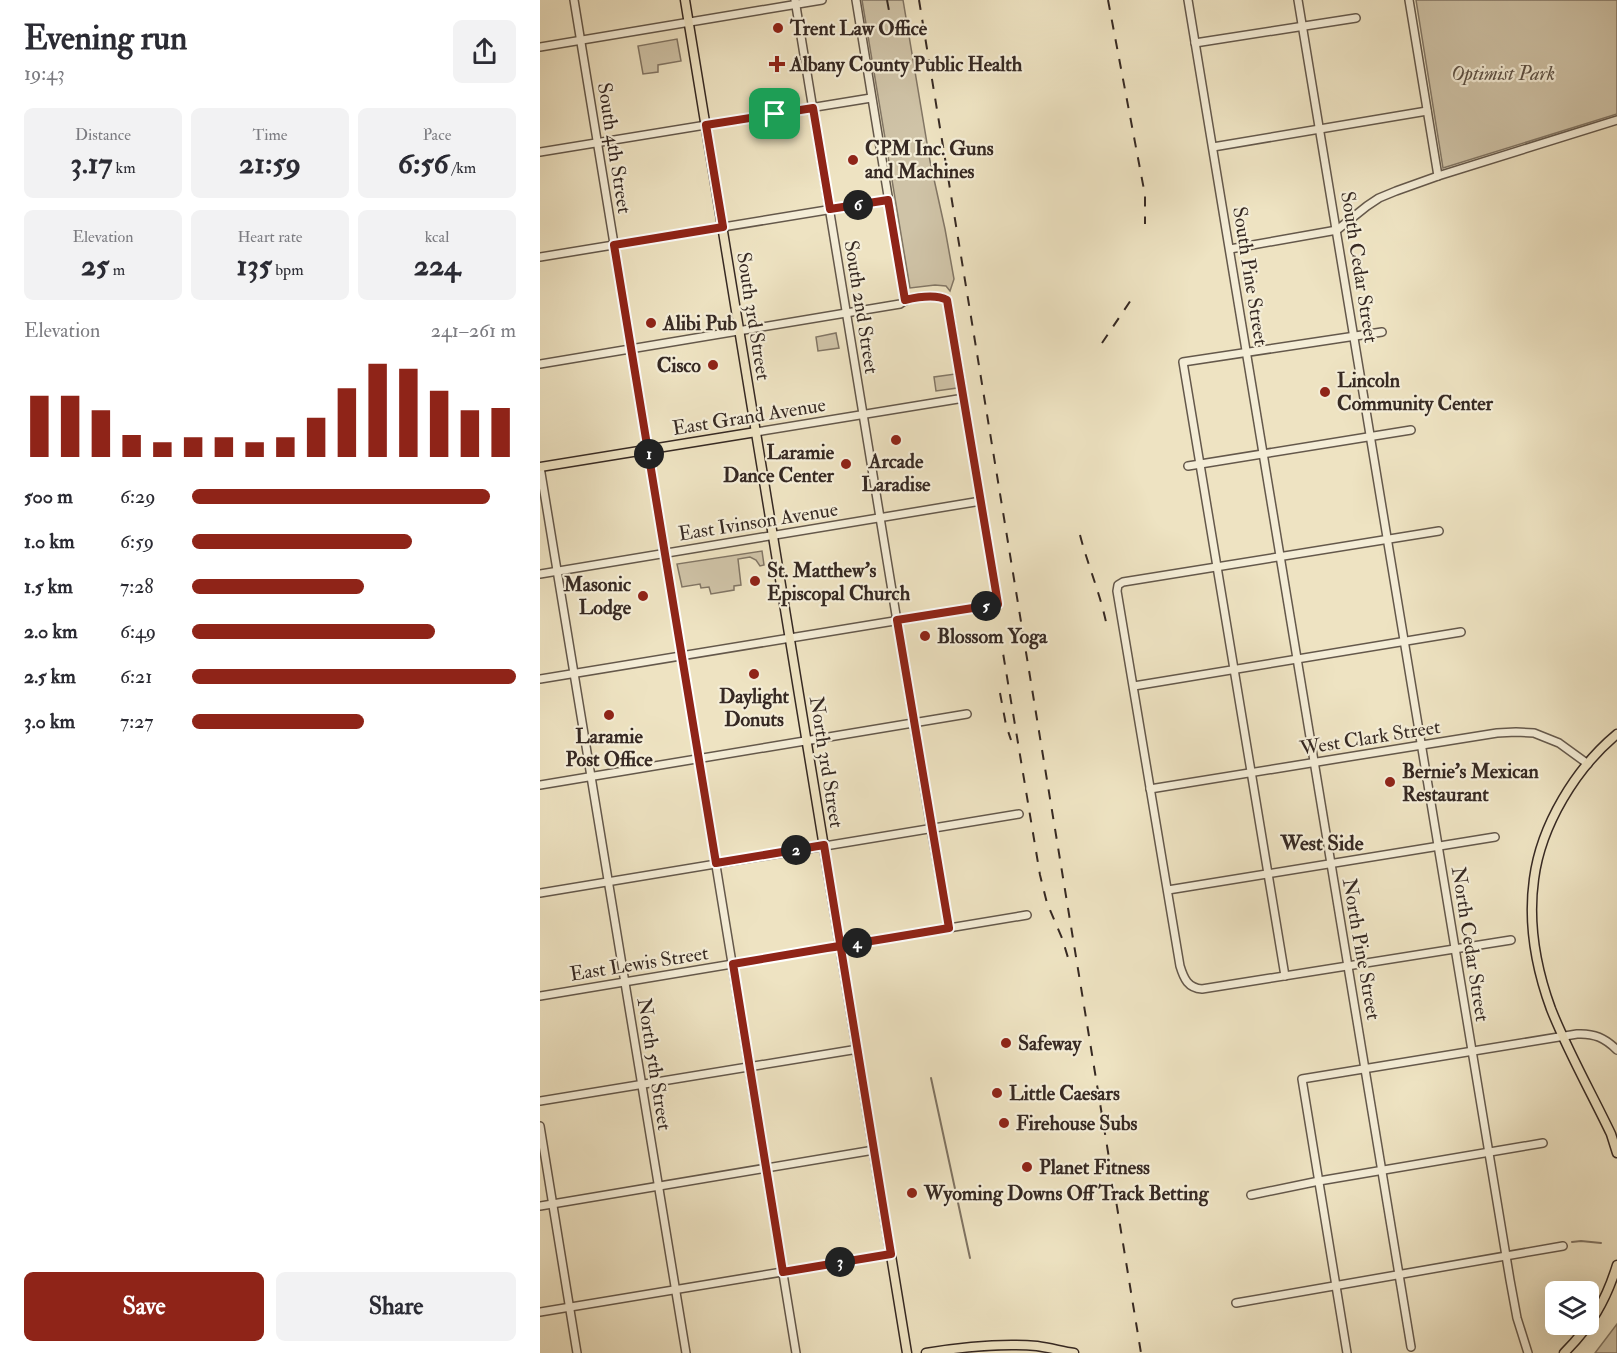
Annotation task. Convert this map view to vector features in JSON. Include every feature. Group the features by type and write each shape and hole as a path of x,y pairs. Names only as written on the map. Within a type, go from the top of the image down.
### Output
{"main road":[{"name":"South 3rd Street","path":"685,0 790,638"},
{"name":"East Grand Avenue","path":"540,467 756,432"},
{"name":"North 3rd Street","path":"790,638 907,1353"},
{"path":"1617,734 1588,764 1570,787 1555,813 1537,861 1534,878 1533,925 1537,963 1547,996 1563,1037 1611,1134 1617,1153"},
{"path":"1564,1353 1587,1328 1599,1310 1617,1265"},
{"path":"926,1353 967,1348 1038,1346 1074,1353"}],"street":[{"name":"South 4th Street","path":"574,0 796,1353"},
{"path":"540,47 796,2 822,0"},
{"path":"856,0 905,300"},
{"name":"South Pine Street","path":"1188,0 1281,556"},
{"name":"South Cedar Street","path":"1298,0 1388,539"},
{"path":"1409,0 1438,176"},
{"name":"South 2nd Street","path":"796,2 949,928"},
{"path":"1196,43 1356,18"},
{"path":"540,152 872,98"},
{"path":"1213,147 1427,111"},
{"path":"1230,249 1338,230 1379,198 1438,176 1617,120"},
{"path":"540,257 888,200"},
{"path":"540,364 900,304 905,300 927,297 947,300 998,604 540,679"},
{"path":"1285,976 1183,362 1382,332"},
{"name":"East Grand Avenue","path":"756,432 964,399"},
{"path":"1188,466 1411,430"},
{"name":"North 5th Street","path":"540,467 686,1353"},
{"name":"East Ivinson Avenue","path":"540,574 981,501"},
{"path":"1439,531 1123,582 1118,585 1117,591 1179,966 1185,981 1190,986 1202,989 1511,940"},
{"name":"North Cedar Street","path":"1388,539 1515,1311 1528,1353"},
{"name":"North Pine Street","path":"1281,556 1296,659 1411,1347"},
{"path":"1134,686 1461,632"},
{"path":"540,785 967,714"},
{"name":"West Clark Street","path":"1150,789 1497,733 1534,734 1559,743 1588,764"},
{"path":"540,893 1019,814"},
{"path":"1168,890 1495,837"},
{"name":"East Lewis Street","path":"540,996 1028,915"},
{"path":"1347,1353 1302,1079 1577,1034 1596,1035 1617,1050"},
{"path":"540,1101 858,1049"},
{"path":"540,1126 577,1353"},
{"path":"1251,1195 1319,1181 1543,1143"},
{"path":"540,1206 874,1150"},
{"path":"1236,1303 1563,1246"},
{"path":"540,1312 891,1254"}],"green space":[{"path":"862,0 903,0 930,161 954,279 950,291 946,286 935,285 910,288"},
{"name":"Optimist Park","path":"1416,0 1617,0 1617,114 1443,168"},
{"path":"677,39 681,61 658,65 658,72 643,74 638,46"},
{"path":"836,333 839,348 818,351 816,337"},
{"path":"955,374 957,388 936,391 934,377"},
{"path":"762,551 764,565 760,566 750,557 738,559 741,585 734,586 734,590 711,594 709,587 701,588 700,584 682,587 677,564"},
{"path":"1617,1324 1617,1353 1595,1353"}],"waterway":[{"path":"931,1078 970,1258"},
{"path":"1572,1242 1601,1243"}],"railway":[{"path":"887,0 890,16"},
{"path":"919,0 1141,1353"},
{"path":"1108,0 1145,195 1145,224"},
{"path":"1102,343 1133,297"},
{"path":"1080,535 1107,627"},
{"path":"1000,635 1040,875 1047,903 1069,961"},
{"path":"1000,693 1011,740"}],"place":[{"name":"Trent Law Office","path":"778,28"},
{"name":"Albany County Public Health","path":"777,64"},
{"name":"CPM Inc. Guns and Machines","path":"853,160"},
{"name":"Alibi Pub","path":"651,323"},
{"name":"Cisco","path":"713,365"},
{"name":"Lincoln Community Center","path":"1325,392"},
{"name":"Arcade Laradise","path":"896,440"},
{"name":"Laramie Dance Center","path":"846,464"},
{"name":"St. Matthew's Episcopal Church","path":"755,581"},
{"name":"Masonic Lodge","path":"643,596"},
{"name":"Blossom Yoga","path":"925,636"},
{"name":"Daylight Donuts","path":"754,674"},
{"name":"Laramie Post Office","path":"609,715"},
{"name":"Bernie's Mexican Restaurant","path":"1390,782"},
{"name":"Safeway","path":"1006,1043"},
{"name":"Little Caesars","path":"997,1093"},
{"name":"Firehouse Subs","path":"1004,1123"},
{"name":"Planet Fitness","path":"1027,1167"},
{"name":"Wyoming Downs Off Track Betting","path":"912,1193"}],"district":[{"name":"West Side","path":"1322,843"}],"route":[{"path":"775,114 706,125 723,227 614,245 716,863 824,845 841,946 891,1254 783,1272 733,964 827,948 841,946 949,928 897,620 998,604 947,300 927,297 905,300 888,200 830,209 813,108 775,114"}]}
